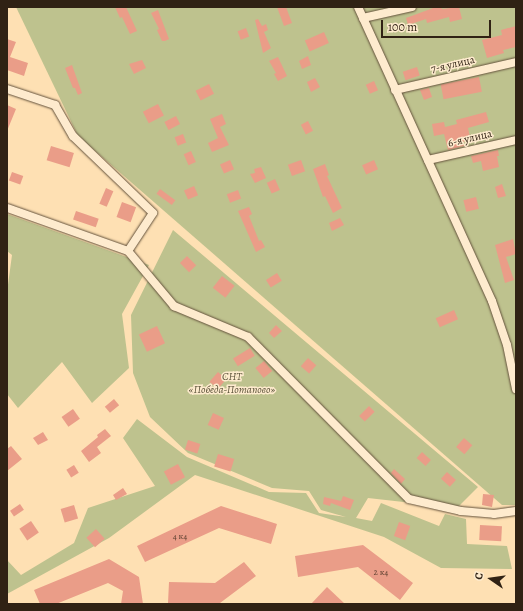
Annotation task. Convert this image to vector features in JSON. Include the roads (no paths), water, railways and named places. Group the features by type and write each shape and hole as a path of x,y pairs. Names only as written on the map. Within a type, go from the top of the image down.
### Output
{"street":[{"path":"358,7 492,301 507,345 516,389"},
{"path":"363,18 412,7"},
{"name":"7-я улица","path":"395,90 516,62"},
{"path":"7,89 55,105 73,136 153,213 128,251"},
{"name":"6-я улица","path":"428,160 516,140"},
{"path":"7,208 128,251 174,306 248,337 409,499 461,511 494,514 516,511"}],"park label":[{"name":"СНТ «Победа-Потапово»","path":"232,384"}]}
